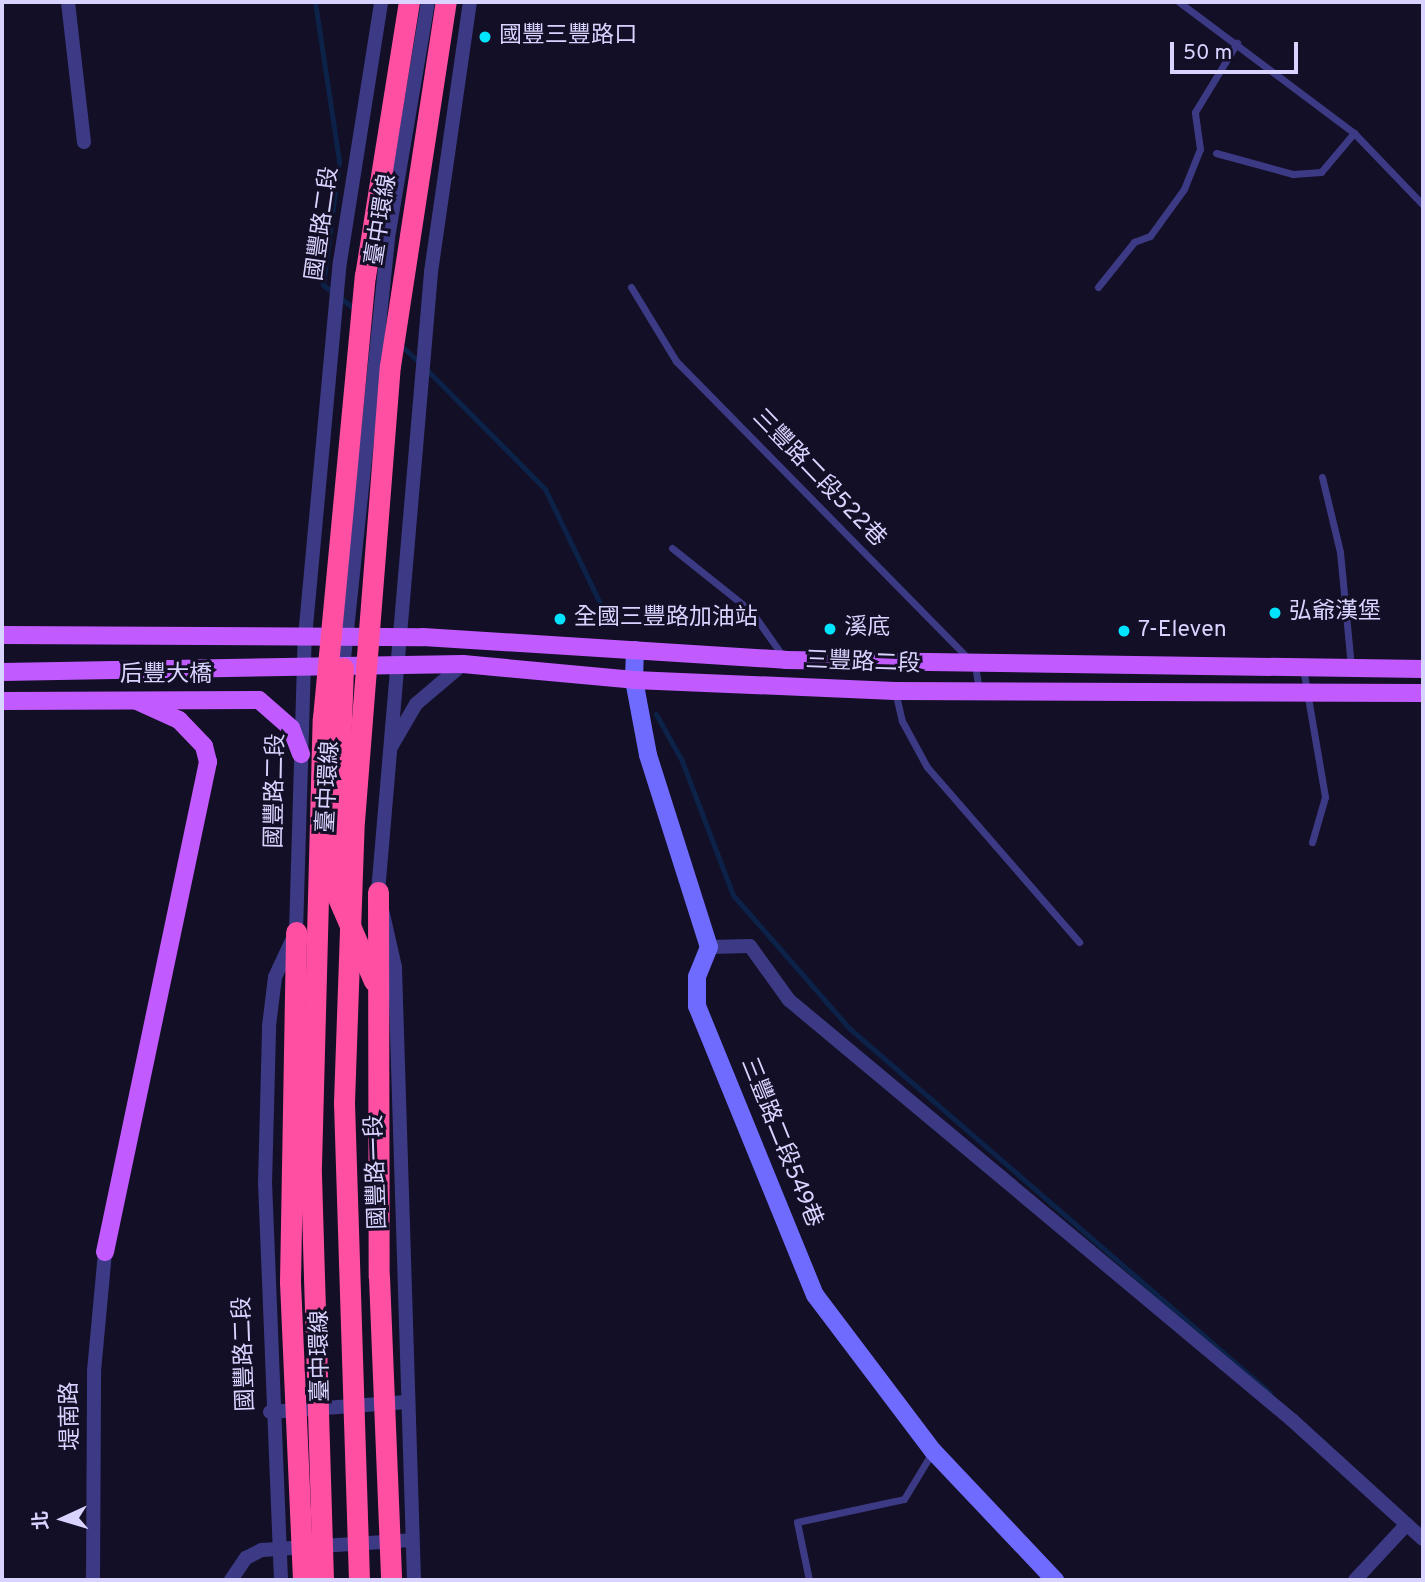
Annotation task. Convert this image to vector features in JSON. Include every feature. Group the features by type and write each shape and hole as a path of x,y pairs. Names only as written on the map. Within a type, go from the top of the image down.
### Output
{"highway":[{"name":"臺中環線","path":"323,1580 311,1151 323,718 365,276 410,2"},
{"name":"臺中環線","path":"359,1580 344,1102 354,821 390,366 446,2"},
{"path":"343,668 335,891 376,986"},
{"path":"378,892 376,986 379,1277 391,1580"},
{"path":"296,932 290,1282 303,1580"}],"main road":[{"name":"后豐大橋","path":"2,635 305,637"},
{"name":"三豐路二段","path":"305,637 397,638 785,660 975,665 1423,669"},
{"name":"三豐路二段","path":"303,667 463,664 634,680 895,691 1423,693"},
{"name":"后豐大橋","path":"2,672 303,667"},
{"name":"后豐大橋","path":"2,701 259,700 291,728 302,754"},
{"path":"105,1252 208,762 194,733 137,701"}],"street":[{"path":"68,2 84,142"},
{"name":"國豐路二段","path":"281,1580 270,1412 265,1184 269,1026 275,976 296,932 305,637 340,262 381,2"},
{"path":"343,668 388,238 428,2"},
{"path":"386,765 435,244 470,2"},
{"path":"388,238 435,244"},
{"path":"635,650 634,680 648,755 709,947 750,947 789,1000 1292,1420 1423,1539"},
{"path":"386,765 416,704 463,664"},
{"name":"國豐路一段","path":"386,765 378,892 395,967 414,1580"},
{"name":"三豐路二段549巷","path":"709,947 697,977 697,1006 815,1295 933,1451 1055,1580"},
{"name":"堤南路","path":"93,1580 94,1371 105,1252"},
{"path":"270,1412 407,1402"},
{"path":"1355,1580 1407,1524"},
{"path":"231,1580 246,1558 278,1550 411,1540"}],"lane":[{"path":"1179,2 1354,133 1423,205"},
{"path":"1098,287 1134,242 1150,236 1184,190 1200,149 1195,112 1237,43"},
{"path":"1216,153 1293,174 1321,172 1354,133"},
{"name":"三豐路二段522巷","path":"631,288 676,361 975,665"},
{"path":"1322,477 1340,552 1352,668"},
{"path":"672,548 751,611 785,660"},
{"path":"975,665 979,692"},
{"path":"1303,668 1325,797 1312,842"},
{"path":"895,691 902,721 927,767 1079,942"},
{"path":"809,1580 797,1522 904,1499 933,1451"}],"waterway":[{"path":"315,2 339,160 323,285 355,309"},
{"path":"398,343 419,362"},
{"path":"426,369 545,489 607,618"},
{"path":"656,714 682,761 733,895 849,1028 1270,1393"}],"place":[{"name":"國豐三豐路口","path":"485,37"},
{"name":"弘爺漢堡","path":"1275,613"},
{"name":"全國三豐路加油站","path":"560,619"},
{"name":"溪底","path":"830,629"},
{"name":"7-Eleven","path":"1124,631"}]}
